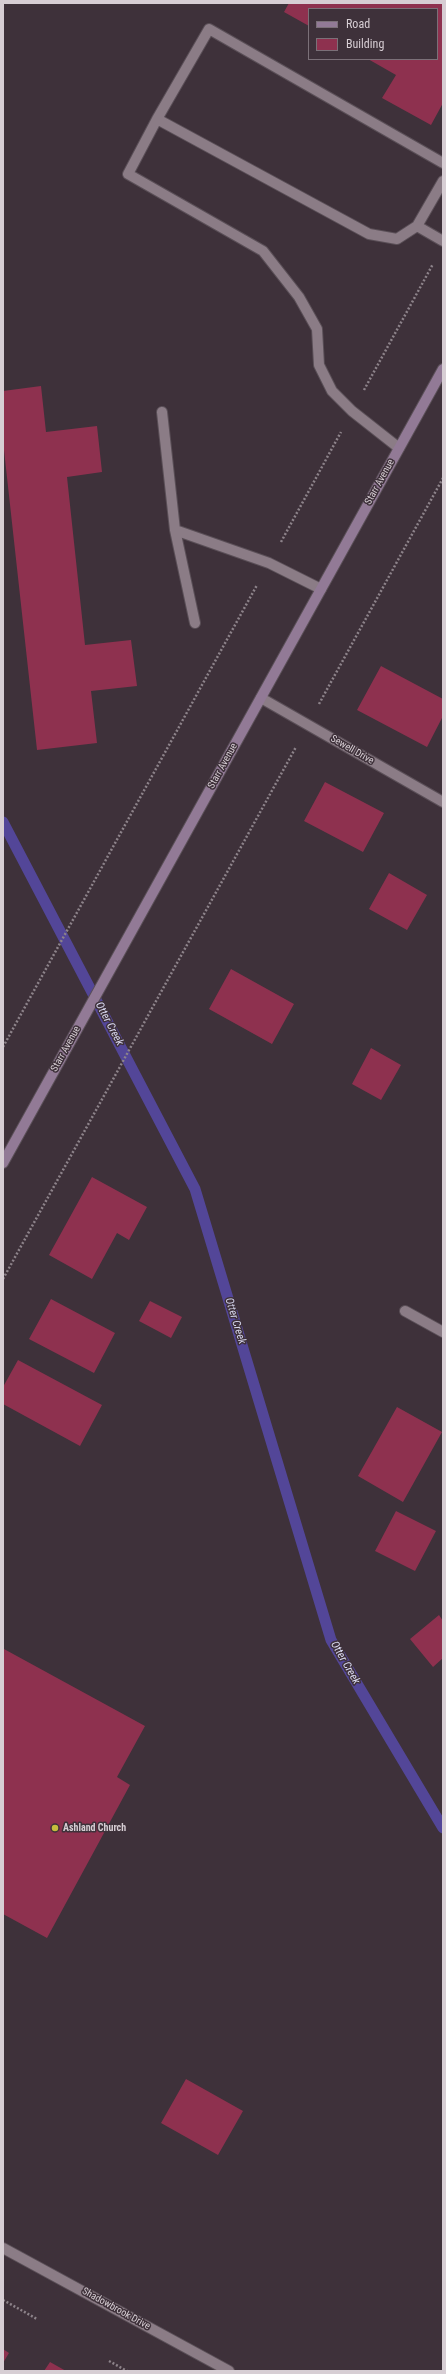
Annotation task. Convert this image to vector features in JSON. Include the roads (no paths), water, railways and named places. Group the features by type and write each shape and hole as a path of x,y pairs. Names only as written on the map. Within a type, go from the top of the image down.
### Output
{"main road":[{"name":"Starr Avenue","path":"3,1163 443,368"}],"street":[{"path":"399,448 352,411 332,391 319,365 317,329 303,303 263,251 128,174 157,119 210,29 443,163"},
{"path":"157,119 369,234 397,239 417,226 443,182"},
{"path":"417,226 443,241"},
{"path":"162,412 175,530 195,623"},
{"path":"175,530 269,563 321,589"},
{"name":"Sewell Drive","path":"261,698 443,802"},
{"path":"405,1311 443,1332"},
{"name":"Shadowbrook Drive","path":"3,2248 229,2371"}],"waterway":[{"name":"Otter Creek","path":"3,822 195,1189 331,1640 443,1828"}],"place":[{"name":"Ashland Church","path":"55,1828"}]}
